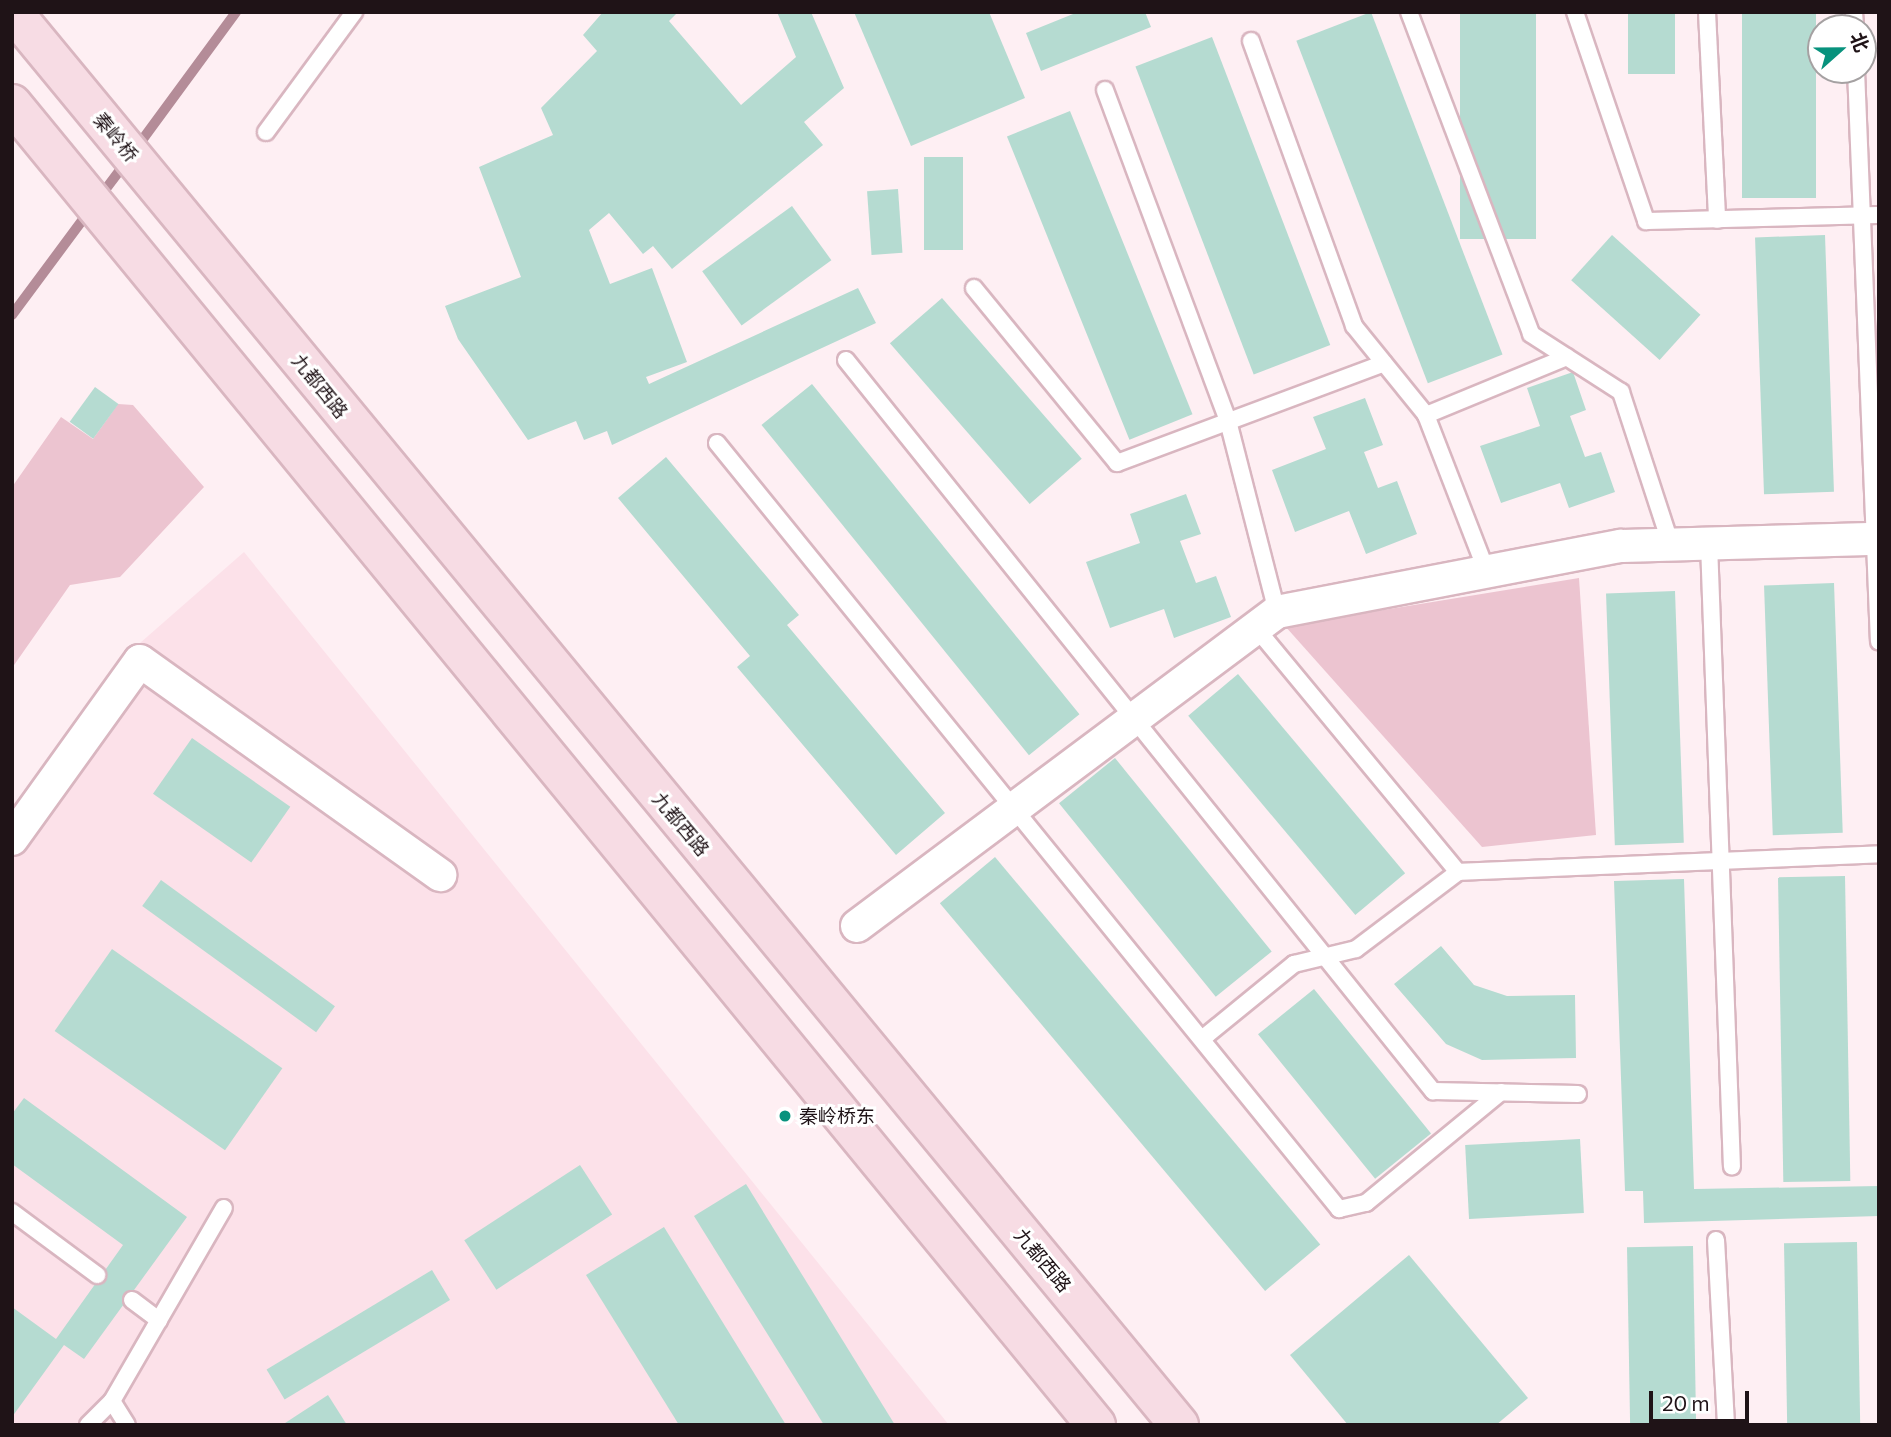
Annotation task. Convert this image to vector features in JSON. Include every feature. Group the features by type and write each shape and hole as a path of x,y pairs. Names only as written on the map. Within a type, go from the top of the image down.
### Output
{"main road":[{"name":"秦岭桥","path":"13,12 184,221"},
{"path":"13,105 1096,1425"},
{"name":"九都西路","path":"184,221 1179,1425"}],"street":[{"path":"857,926 1267,620 1621,546 1877,539"},
{"path":"12,839 140,661 440,875"}],"lane":[{"path":"266,132 354,12"},
{"path":"1409,12 1531,334 1621,392 1671,545"},
{"path":"1576,12 1646,221 1879,215"},
{"path":"1707,12 1717,219"},
{"path":"1251,41 1353,326 1426,415 1487,572"},
{"path":"1857,84 1877,539 1879,642"},
{"path":"1105,90 1228,421 1267,620 1458,872"},
{"path":"974,288 1117,463 1384,363"},
{"path":"1426,415 1567,357"},
{"path":"846,360 1433,1091 1578,1094"},
{"path":"717,443 1339,1209 1366,1203 1500,1092"},
{"path":"1709,544 1732,1167"},
{"path":"1202,1039 1294,964 1356,949 1458,872 1879,854"},
{"path":"88,1425 112,1401 224,1209"},
{"path":"12,1212 97,1275"},
{"path":"1716,1240 1726,1425"},
{"path":"131,1300 159,1320"},
{"path":"112,1401 127,1425"}],"shaded area":[{"path":"118,404 133,405 204,487 120,577 70,585 12,668 12,487 61,417 93,439"},
{"path":"244,552 949,1425 12,1425 12,807 116,664"},
{"path":"1579,578 1596,835 1482,847 1285,626"}],"building":[{"path":"603,12 678,12 669,21 741,105 796,57 777,12 811,12 844,88 804,122 823,145 672,269 653,246 643,254 609,213 589,230 610,284 652,268 687,362 646,377 649,384 858,288 876,323 612,445 607,431 584,440 576,421 528,440 458,339 445,306 521,277 479,167 553,135 541,108 597,51 583,35"},
{"path":"854,12 989,12 1025,98 911,146"},
{"path":"1078,12 1145,12 1151,27 1041,71 1026,33"},
{"path":"1371,12 1503,355 1428,383 1296,41"},
{"path":"1460,12 1536,12 1536,239 1460,239"},
{"path":"1628,12 1675,12 1675,74 1628,74"},
{"path":"1742,12 1816,12 1807,14 1807,84 1816,84 1816,198 1742,198"},
{"path":"1212,37 1330,345 1254,374 1135,66"},
{"path":"1070,111 1192,414 1129,440 1007,136"},
{"path":"924,157 963,157 963,250 924,250"},
{"path":"898,189 902,253 872,255 867,191"},
{"path":"792,206 831,260 742,325 702,271"},
{"path":"1612,235 1700,315 1660,360 1571,280"},
{"path":"1825,235 1834,492 1764,494 1755,237"},
{"path":"942,298 1082,459 1030,504 890,343"},
{"path":"1573,372 1586,410 1570,416 1585,457 1601,452 1615,492 1569,508 1560,483 1501,503 1480,446 1540,426 1527,388"},
{"path":"812,384 1079,714 1029,755 761,425"},
{"path":"95,387 118,404 93,439 70,422"},
{"path":"1365,398 1383,445 1364,452 1378,488 1397,481 1417,534 1366,554 1349,511 1295,532 1272,470 1326,449 1313,417"},
{"path":"666,457 799,615 787,625 945,813 896,855 737,667 750,656 618,498"},
{"path":"1186,494 1201,534 1180,541 1196,583 1216,576 1231,617 1174,638 1164,609 1110,628 1086,562 1140,543 1130,514"},
{"path":"1834,583 1843,833 1773,835 1764,585"},
{"path":"1675,591 1684,843 1615,845 1606,593"},
{"path":"1238,674 1405,873 1355,915 1188,716"},
{"path":"192,738 290,807 251,863 153,794"},
{"path":"1115,758 1272,952 1216,997 1059,803"},
{"path":"995,857 1320,1245 1265,1291 940,903"},
{"path":"1845,876 1850,1181 1783,1182 1778,877"},
{"path":"1684,879 1694,1189 1879,1186 1879,1216 1644,1223 1643,1191 1625,1191 1614,881"},
{"path":"161,880 335,1006 316,1032 142,906"},
{"path":"1441,946 1474,985 1507,996 1575,995 1576,1058 1482,1060 1446,1044 1394,984"},
{"path":"112,949 282,1068 225,1150 55,1031"},
{"path":"1314,989 1431,1134 1375,1179 1258,1034"},
{"path":"24,1098 187,1217 84,1359 64,1345 12,1417 12,1307 56,1339 123,1245 12,1164 12,1114"},
{"path":"1580,1139 1584,1213 1469,1219 1465,1145"},
{"path":"580,1165 612,1214 496,1290 464,1240"},
{"path":"746,1184 895,1425 824,1425 694,1216"},
{"path":"664,1227 786,1425 679,1425 586,1275"},
{"path":"1857,1242 1860,1425 1787,1425 1784,1243"},
{"path":"1693,1246 1696,1425 1630,1425 1627,1247"},
{"path":"1409,1255 1528,1398 1496,1425 1348,1425 1290,1355"},
{"path":"432,1270 450,1300 285,1399 267,1369"},
{"path":"328,1395 347,1425 282,1425"}],"waterway":[{"path":"137,147 236,12"},
{"path":"99,198 126,162"},
{"path":"12,315 90,210"}],"place":[{"name":"秦岭桥东","path":"785,1116"}]}
